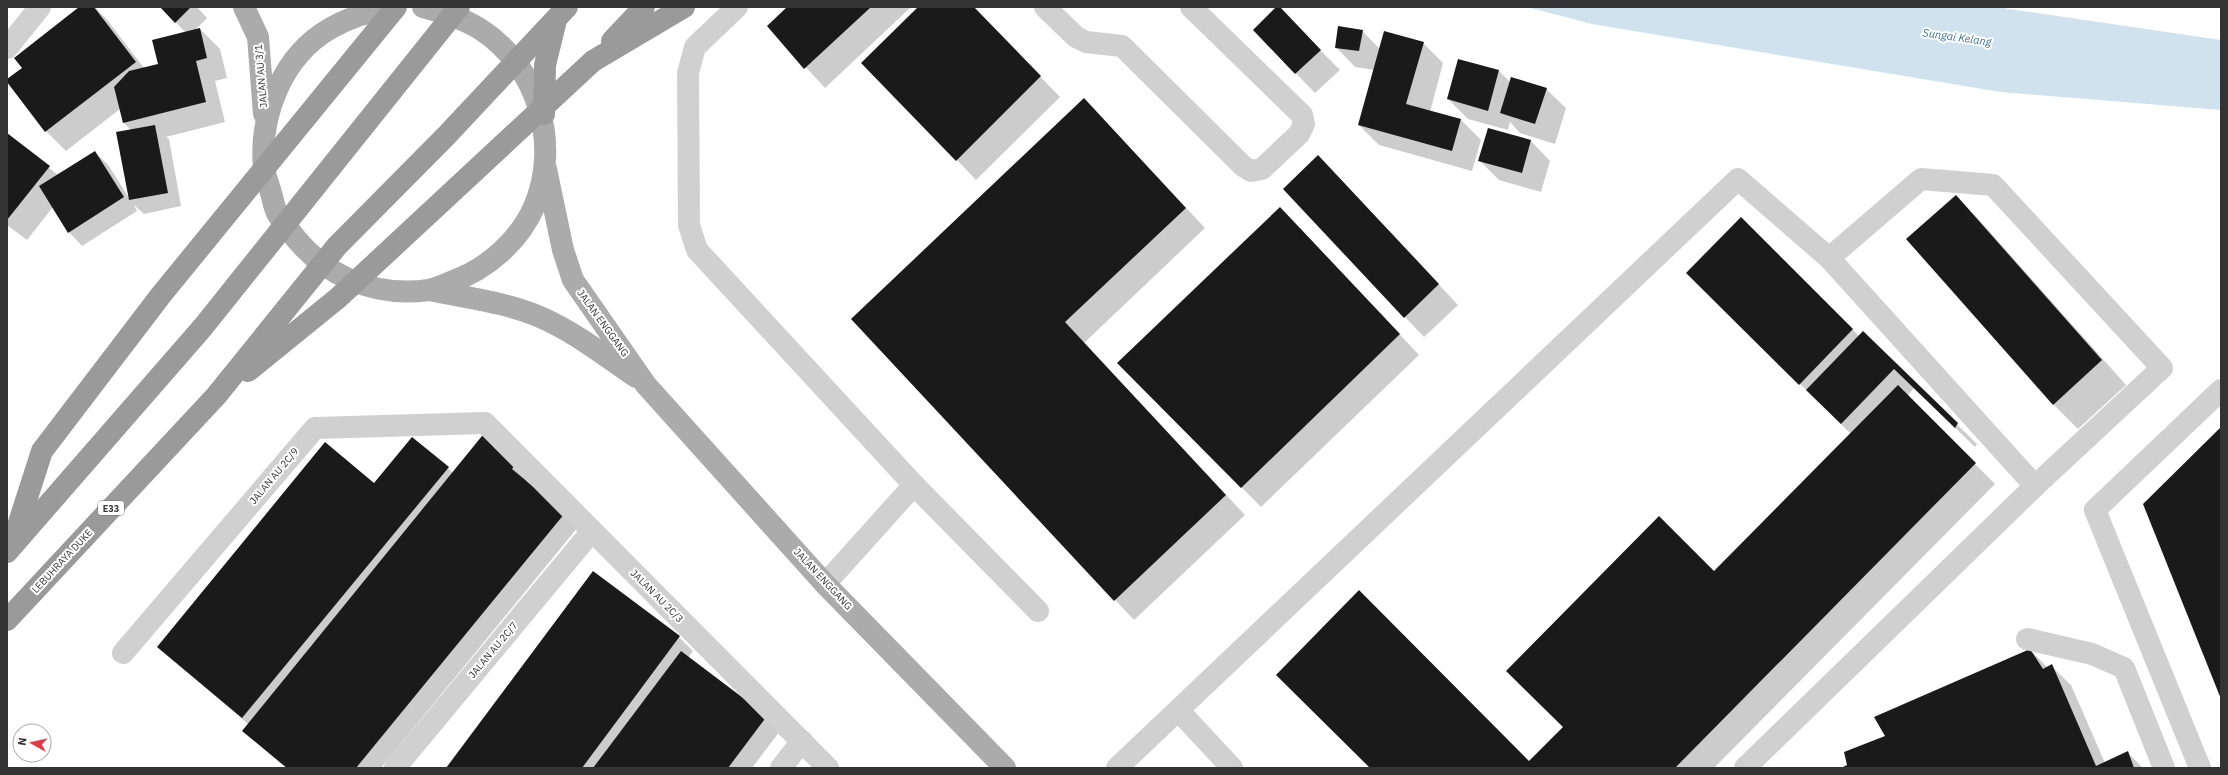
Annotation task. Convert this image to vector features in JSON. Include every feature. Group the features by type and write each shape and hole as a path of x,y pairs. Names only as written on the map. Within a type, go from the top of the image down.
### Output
{"highway":[{"path":"9,550 42,451 161,295 396,7"},
{"path":"9,550 203,327 459,7"},
{"path":"544,124 546,66 560,7"},
{"path":"216,396 337,246 446,136 567,7"},
{"path":"216,396 338,298 593,61 644,7"},
{"path":"593,61 684,7"},
{"name":"LEBUHRAYA DUKE","path":"7,620 216,396"}],"main road":[{"name":"JALAN AU 3/1","path":"244,7 258,37 265,124"},
{"path":"392,7 366,12 330,28 300,53 277,86 265,124 264,169 277,213 304,250 341,277 384,291 430,290 473,274 509,246 534,208 545,164 544,124 532,86 510,54 480,28 443,12 424,7"},
{"name":"JALAN ENGGANG","path":"545,164 563,250 573,280 646,385 825,584 1005,768"},
{"name":"JALAN ENGGANG","path":"430,290 510,307 540,317 571,332 646,385"}],"street":[{"path":"7,48 40,7"},
{"path":"737,7 695,47 688,73 689,225 697,250 914,485 1038,611"},
{"path":"1045,7 1076,37 1086,42 1122,46 1243,166 1251,171 1262,169 1299,134 1304,124 1302,115 1191,7"},
{"path":"1117,768 1179,711 1738,179 1829,258 2035,486"},
{"path":"1745,768 2035,486 2162,368 1993,185 1921,179 1829,258"},
{"path":"2200,768 2095,510 2221,390"},
{"name":"JALAN AU 2C/3","path":"485,423 828,768"},
{"name":"JALAN AU 2C/9","path":"123,653 315,428 485,423"},
{"path":"825,584 914,485"},
{"name":"JALAN AU 2C/7","path":"395,768 592,531"},
{"path":"2027,639 2092,654 2124,668 2164,768"},
{"path":"1179,711 1232,768"},
{"path":"781,768 802,741"}],"water":[{"name":"Sungai Kelang","path":"1527,7 1996,7 2221,40 2221,110 2001,92 1592,24"}],"building":[{"path":"79,7 94,7 136,62 45,132 7,82 7,79 22,68 14,58"},
{"path":"160,7 191,7 175,23"},
{"path":"787,7 871,7 804,69 767,26"},
{"path":"918,7 974,7 1041,76 956,161 861,63"},
{"path":"1276,7 1280,7 1321,50 1295,74 1253,30"},
{"path":"1338,26 1363,30 1359,51 1335,48"},
{"path":"200,28 207,58 196,61 206,102 123,123 114,87 129,71 158,64 152,40"},
{"path":"1384,31 1424,42 1406,104 1461,119 1452,151 1358,125"},
{"path":"1458,59 1499,70 1488,111 1447,99"},
{"path":"1511,77 1547,88 1535,124 1500,113"},
{"path":"1084,98 1186,208 1065,322 1226,495 1114,601 851,319"},
{"path":"155,125 168,193 129,200 116,132"},
{"path":"1488,128 1531,140 1522,173 1478,161"},
{"path":"7,133 50,166 7,220"},
{"path":"95,151 124,197 68,233 39,186"},
{"path":"1318,155 1439,284 1404,318 1283,189"},
{"path":"1956,195 2102,360 2053,405 1906,239"},
{"path":"1280,207 1400,334 1241,488 1117,363"},
{"path":"1741,217 1853,329 1799,385 1686,273"},
{"path":"1863,331 1958,423 1955,428 1894,369 1841,424 1806,390"},
{"path":"1898,385 1976,463 1675,768 1370,768 1276,675 1359,590 1529,761 1563,727 1506,671 1659,516 1714,571"},
{"path":"2221,427 2221,699 2143,504"},
{"path":"486,431 519,459 512,469 565,513 356,768 287,768 242,731"},
{"path":"412,437 449,467 242,718 157,647 325,442 374,483"},
{"path":"593,571 680,636 582,768 446,768"},
{"path":"2030,649 2043,669 2052,664 2096,766 2128,751 2134,768 1841,768 1847,765 1844,752 1885,736 1874,717"},
{"path":"681,651 767,716 728,768 593,768"}]}
